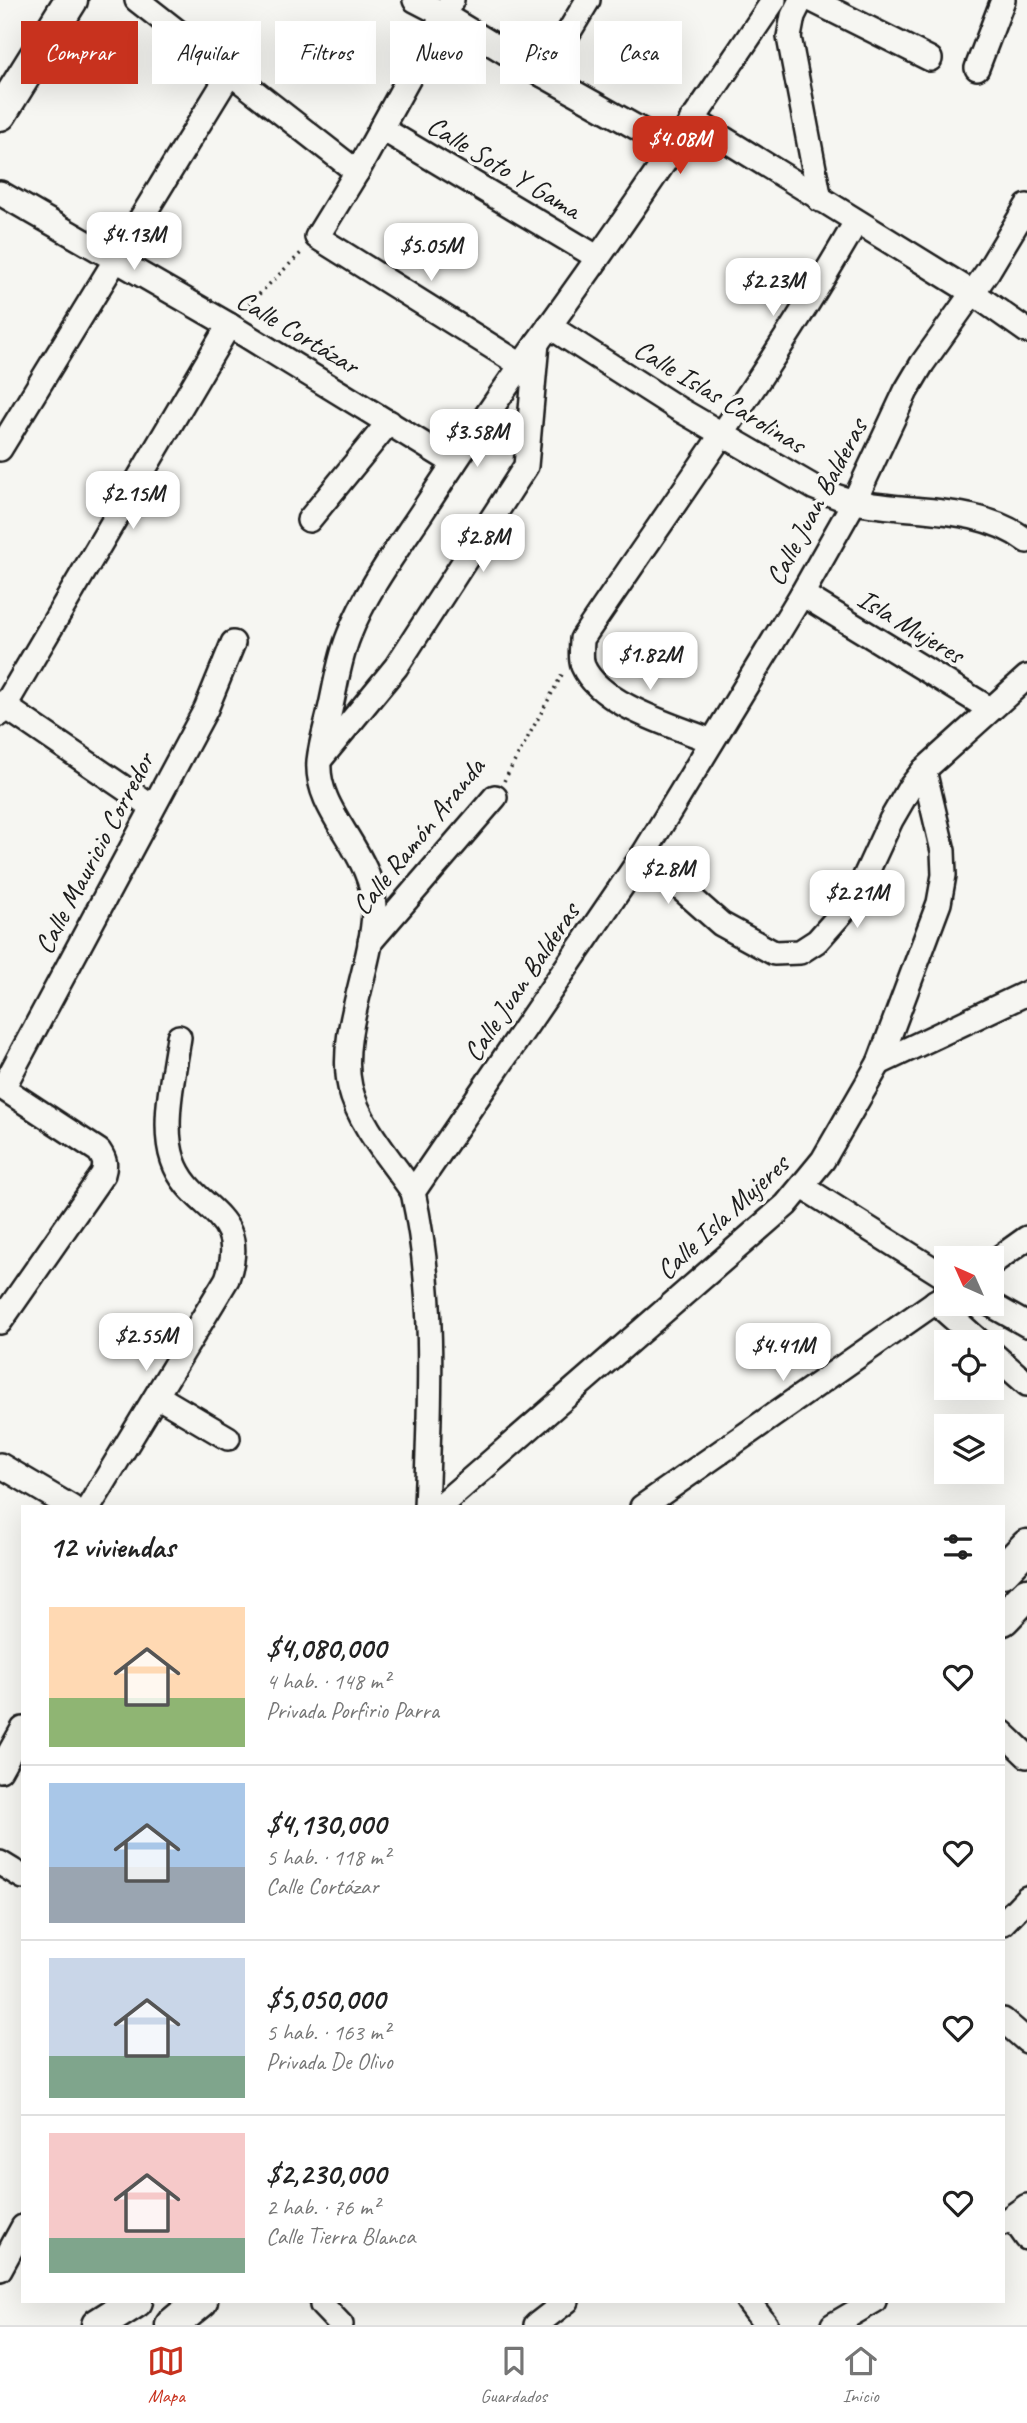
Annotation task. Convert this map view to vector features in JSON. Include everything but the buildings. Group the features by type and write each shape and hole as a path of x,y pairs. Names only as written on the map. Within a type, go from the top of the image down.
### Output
{"main road":[{"path":"0,114 71,0"},
{"path":"1005,1569 1027,1546"},
{"path":"1005,1617 1027,1594"},
{"path":"99,2325 134,2303"},
{"path":"116,2325 135,2303"},
{"path":"172,2325 199,2303"}],"street":[{"path":"137,0 164,21"},
{"path":"415,0 448,7 500,44"},
{"path":"575,21 588,0"},
{"name":"Calle Ramón Aranda","path":"370,942 374,911 371,883 363,862 327,801 319,780 320,759 339,660 361,608 454,463 774,0"},
{"path":"801,0 793,16 789,37 820,200"},
{"path":"812,0 930,59"},
{"path":"977,68 1003,0"},
{"path":"448,7 357,172 317,237 521,365"},
{"path":"0,449 223,84"},
{"path":"244,84 357,172"},
{"path":"559,84 673,148"},
{"path":"692,120 973,293 1027,331"},
{"name":"Calle Soto Y Gama","path":"381,128 597,257"},
{"name":"Calle Cortázar","path":"0,193 229,325 454,463"},
{"name":"Calle Juan Balderas","path":"413,1192 643,855 802,594 854,502 906,391 973,293 1027,206"},
{"path":"712,741 617,701 594,684 582,664 582,639 807,306 856,222"},
{"path":"152,807 2,708 229,325"},
{"path":"320,759 396,667 526,466 543,335"},
{"name":"Calle Islas Carolinas","path":"543,335 816,488 854,502 983,518 1027,541"},
{"path":"309,520 389,422"},
{"name":"Isla Mujeres","path":"802,594 990,709"},
{"name":"Calle Mauricio Corredor","path":"1,1087 206,709 233,643"},
{"path":"643,855 721,924 774,953 800,951 817,941 855,898 891,820 924,770 1027,677"},
{"name":"Calle Isla Mujeres","path":"441,1505 786,1205 823,1160 880,1063 939,903 944,875 943,851 924,770"},
{"name":"Calle Ramón Aranda","path":"370,942 495,797"},
{"path":"370,942 347,1066 350,1089 360,1112 413,1192 422,1232 430,1312 431,1376 426,1505"},
{"path":"880,1063 1027,993"},
{"path":"90,1505 227,1279 234,1260 230,1232 222,1219 185,1182 174,1163 168,1142 179,1037"},
{"path":"0,1322 8,1293 103,1174 105,1160 94,1147 1,1087"},
{"path":"803,1186 934,1270"},
{"path":"1004,1254 1027,1238"},
{"path":"645,1505 934,1303"},
{"path":"1004,1312 1027,1325"},
{"path":"957,1316 969,1330"},
{"path":"1004,1364 1027,1384"},
{"path":"157,1396 228,1438"},
{"path":"0,1465 68,1505"},
{"path":"0,1770 21,1733"},
{"path":"1005,1735 1027,1756"},
{"path":"0,1863 21,1876"},
{"path":"1005,1921 1027,1898"},
{"path":"1005,2022 1027,2041"},
{"path":"1014,2215 1027,2238"},
{"path":"0,2269 21,2231"},
{"path":"541,2317 564,2303"},
{"path":"750,2303 766,2325"},
{"path":"833,2325 871,2303"},
{"path":"322,2305 341,2325"}],"path":[{"path":"229,325 317,237"},
{"name":"Calle Ramón Aranda","path":"495,797 582,639"}]}
